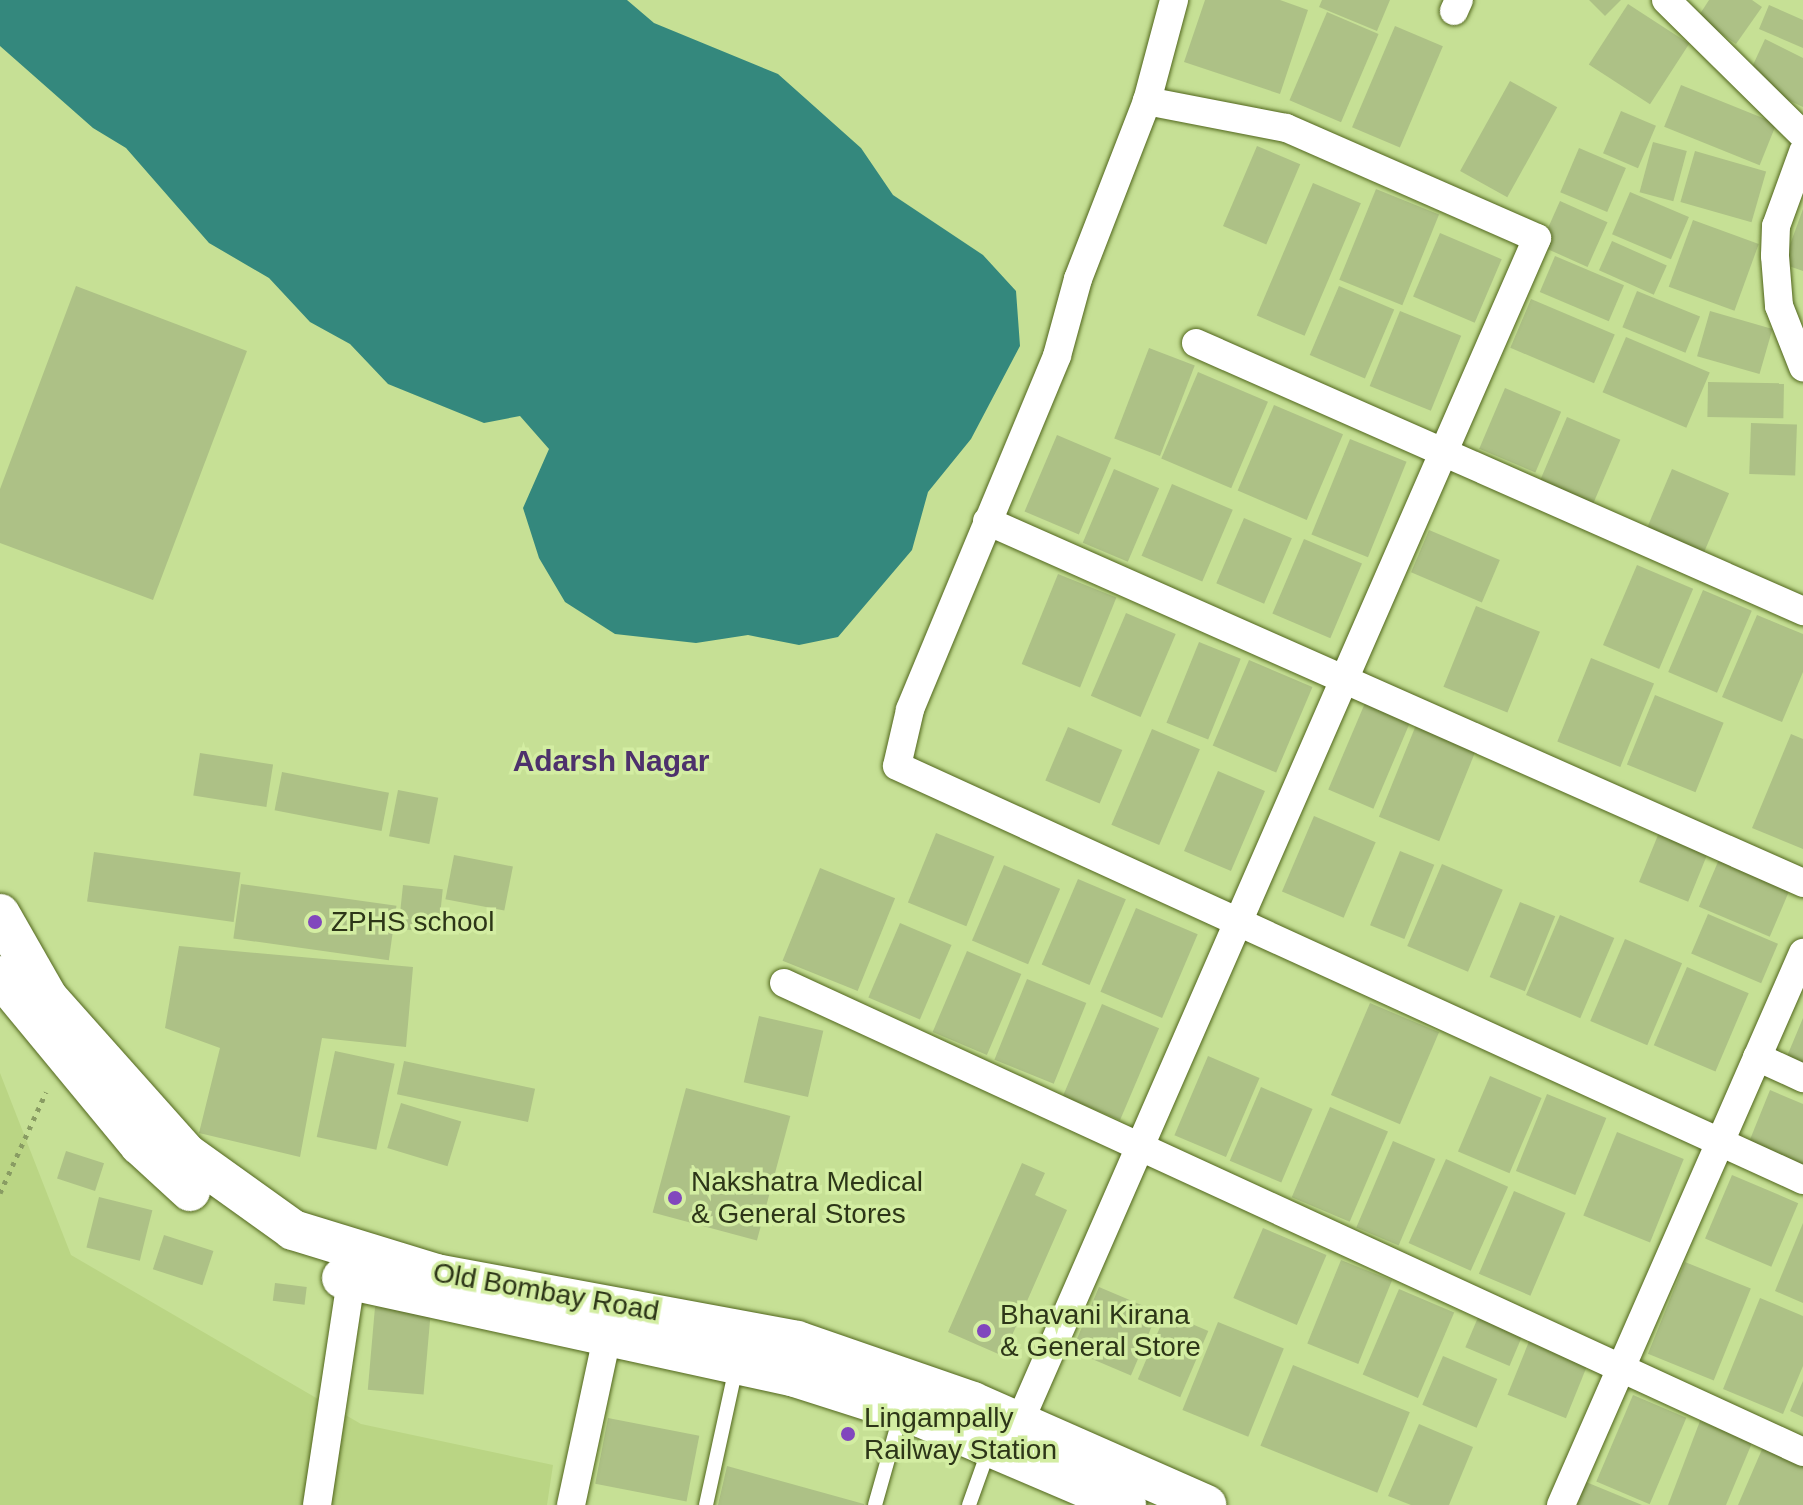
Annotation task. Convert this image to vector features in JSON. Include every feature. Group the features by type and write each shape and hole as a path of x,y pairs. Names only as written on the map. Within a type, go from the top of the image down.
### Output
{"main road":[{"name":"Old Bombay Road","path":"0,914 48,998 187,1154 293,1230 436,1274 797,1341 1005,1433 1206,1505"},
{"name":"Old Bombay Road","path":"0,976 62,1056 140,1145 214,1211 278,1252 351,1281 737,1363 901,1411 1005,1433 1126,1505"}],"street":[{"path":"1174,0 1147,101 1078,279 1057,356 910,710 897,766 1803,1180"},
{"path":"1666,0 1803,135"},
{"path":"1005,1433 1137,1146 1537,238 1286,128 1147,101"},
{"path":"1803,152 1793,204 1776,226 1779,306 1803,367"},
{"path":"1196,343 1803,611"},
{"path":"987,521 1803,883"},
{"path":"1561,1505 1803,953"},
{"path":"784,983 1803,1452"},
{"path":"1757,1057 1803,1078"},
{"path":"317,1505 351,1281"},
{"path":"571,1505 607,1337"}],"lane":[{"path":"706,1505 737,1363"},
{"path":"875,1505 901,1411"},
{"path":"969,1505 1005,1433"}],"path":[{"path":"0,1193 62,1056"}],"shaded area":[{"path":"0,1073 71,1255 361,1424 553,1465 547,1505 0,1505"}],"water":[{"path":"0,0 627,0 654,23 778,74 861,148 893,195 983,255 1016,291 1020,346 971,439 928,492 912,550 838,637 799,645 748,635 696,643 615,634 565,602 539,558 523,508 549,449 520,416 484,423 388,384 350,344 310,322 269,278 209,243 126,148 93,128 0,46"}],"building":[{"path":"1205,0 1280,0 1308,10 1280,94 1184,62"},
{"path":"1322,0 1390,0 1377,31 1319,7"},
{"path":"1589,0 1621,0 1605,16"},
{"path":"1709,0 1752,0 1762,7 1736,44 1698,17"},
{"path":"1628,4 1689,44 1650,104 1589,64"},
{"path":"1769,5 1803,20 1803,48 1759,29"},
{"path":"1327,12 1379,34 1341,122 1289,100"},
{"path":"1395,26 1443,46 1400,148 1352,127"},
{"path":"1765,39 1803,58 1803,107 1746,80"},
{"path":"1510,81 1557,107 1507,197 1460,171"},
{"path":"1681,85 1776,124 1760,165 1664,127"},
{"path":"1621,111 1656,126 1638,168 1603,153"},
{"path":"1653,142 1687,151 1673,201 1640,192"},
{"path":"1257,146 1300,164 1266,244 1223,226"},
{"path":"1579,148 1626,168 1607,212 1560,192"},
{"path":"1695,151 1766,171 1752,222 1680,202"},
{"path":"1313,183 1361,203 1305,336 1257,316"},
{"path":"1376,189 1439,214 1402,305 1339,280"},
{"path":"1630,192 1689,217 1671,259 1612,234"},
{"path":"1560,201 1608,222 1588,267 1540,246"},
{"path":"1803,209 1803,271 1783,264"},
{"path":"1693,220 1759,244 1734,311 1669,287"},
{"path":"1440,233 1502,259 1475,323 1413,297"},
{"path":"1612,241 1667,265 1654,295 1599,270"},
{"path":"1555,256 1624,285 1609,321 1540,292"},
{"path":"76,286 247,351 153,600 0,543 0,489"},
{"path":"1339,286 1394,309 1365,378 1310,355"},
{"path":"1637,291 1700,316 1685,353 1622,327"},
{"path":"1531,299 1615,335 1594,383 1510,348"},
{"path":"1400,311 1461,336 1431,411 1370,386"},
{"path":"1710,311 1772,329 1760,374 1697,356"},
{"path":"1626,337 1710,373 1686,428 1603,392"},
{"path":"1149,348 1195,366 1160,456 1114,439"},
{"path":"1198,372 1268,402 1231,488 1161,459"},
{"path":"1708,382 1784,383 1783,418 1707,417"},
{"path":"1505,388 1561,412 1535,473 1479,449"},
{"path":"1274,405 1343,434 1307,520 1238,491"},
{"path":"1567,417 1620,440 1593,504 1540,481"},
{"path":"1751,423 1797,425 1795,476 1749,474"},
{"path":"1057,435 1111,458 1079,534 1025,511"},
{"path":"1350,439 1407,462 1368,557 1311,534"},
{"path":"1114,469 1159,488 1128,562 1083,543"},
{"path":"1672,469 1729,493 1704,552 1647,528"},
{"path":"1172,484 1233,510 1202,582 1142,556"},
{"path":"1244,518 1292,538 1264,604 1216,583"},
{"path":"1429,530 1500,560 1482,602 1411,572"},
{"path":"1304,539 1362,564 1330,638 1272,614"},
{"path":"1637,565 1693,589 1659,669 1603,645"},
{"path":"1058,574 1116,598 1080,688 1022,664"},
{"path":"1703,590 1752,611 1717,693 1668,672"},
{"path":"1476,606 1540,632 1507,713 1443,687"},
{"path":"1126,613 1176,634 1141,717 1091,696"},
{"path":"1757,615 1803,634 1803,672 1782,722 1722,697"},
{"path":"1199,642 1241,659 1208,740 1166,723"},
{"path":"1591,658 1654,683 1620,767 1557,741"},
{"path":"1249,660 1313,687 1276,773 1213,746"},
{"path":"1655,695 1724,723 1696,792 1627,765"},
{"path":"1365,703 1410,722 1373,809 1328,790"},
{"path":"1416,725 1476,749 1439,841 1379,817"},
{"path":"1068,727 1122,750 1100,803 1045,780"},
{"path":"1152,729 1200,749 1159,845 1111,825"},
{"path":"1791,734 1803,739 1803,849 1752,828"},
{"path":"200,753 273,765 266,807 193,795"},
{"path":"1218,771 1265,791 1231,871 1184,851"},
{"path":"282,772 389,793 382,831 275,810"},
{"path":"398,790 438,798 429,844 389,836"},
{"path":"1314,816 1376,842 1344,918 1282,891"},
{"path":"1660,830 1709,850 1688,902 1639,882"},
{"path":"936,833 994,857 966,926 908,903"},
{"path":"1400,851 1434,865 1404,939 1370,925"},
{"path":"94,852 241,873 234,922 87,902"},
{"path":"454,855 513,866 504,911 445,899"},
{"path":"1720,857 1791,887 1770,937 1699,907"},
{"path":"1442,864 1503,890 1468,972 1407,946"},
{"path":"1004,865 1060,889 1028,964 972,940"},
{"path":"820,868 895,898 858,991 783,961"},
{"path":"1078,879 1126,899 1090,985 1042,965"},
{"name":"ZPHS school","path":"241,884 396,906 389,960 233,938"},
{"path":"403,885 443,889 438,933 398,929"},
{"path":"1520,902 1555,916 1525,991 1490,977"},
{"path":"1136,908 1198,934 1162,1018 1100,992"},
{"path":"1708,914 1778,944 1761,983 1691,954"},
{"path":"1560,915 1614,938 1580,1018 1526,995"},
{"path":"900,923 952,945 920,1019 868,998"},
{"path":"1625,939 1682,963 1647,1045 1590,1021"},
{"path":"179,946 413,967 406,1047 322,1038 300,1157 199,1133 220,1048 165,1028"},
{"path":"967,951 1021,974 987,1055 933,1032"},
{"path":"1687,967 1749,993 1715,1071 1654,1045"},
{"path":"1027,979 1086,1003 1054,1084 994,1060"},
{"path":"1370,1003 1439,1032 1400,1124 1331,1095"},
{"path":"1102,1004 1159,1028 1120,1120 1063,1096"},
{"path":"759,1016 823,1031 808,1097 744,1082"},
{"path":"1803,1018 1803,1068 1785,1061"},
{"path":"335,1051 395,1064 376,1150 317,1137"},
{"path":"1208,1056 1260,1078 1226,1157 1174,1135"},
{"path":"404,1061 535,1089 528,1122 397,1094"},
{"path":"1490,1076 1542,1098 1510,1173 1458,1151"},
{"path":"1261,1087 1313,1109 1281,1183 1230,1161"},
{"path":"686,1088 790,1116 757,1241 653,1213"},
{"path":"1770,1090 1803,1104 1803,1165 1749,1142"},
{"path":"1547,1094 1606,1118 1575,1195 1516,1171"},
{"path":"401,1103 461,1121 448,1166 387,1148"},
{"path":"1330,1107 1388,1132 1350,1222 1292,1197"},
{"path":"1617,1132 1684,1159 1650,1242 1583,1215"},
{"path":"1393,1141 1435,1159 1399,1246 1356,1228"},
{"path":"66,1151 104,1163 95,1191 57,1179"},
{"path":"1446,1159 1508,1187 1471,1271 1409,1243"},
{"path":"1022,1163 1045,1173 1035,1195 1067,1210 1003,1356 948,1332"},
{"path":"1732,1175 1798,1203 1771,1267 1705,1239"},
{"path":"1514,1191 1566,1213 1530,1296 1479,1274"},
{"path":"99,1197 152,1210 140,1261 86,1247"},
{"path":"1803,1223 1803,1303 1775,1291"},
{"path":"1263,1228 1327,1255 1297,1325 1233,1298"},
{"path":"164,1235 213,1251 202,1285 153,1269"},
{"path":"1341,1260 1392,1281 1358,1364 1307,1343"},
{"path":"1685,1262 1751,1289 1714,1380 1648,1354"},
{"path":"275,1283 307,1287 305,1305 273,1301"},
{"path":"1099,1287 1158,1312 1131,1376 1072,1351"},
{"path":"1399,1289 1454,1312 1418,1398 1363,1375"},
{"path":"1760,1298 1803,1316 1803,1366 1783,1414 1723,1389"},
{"path":"375,1307 431,1312 424,1395 368,1390"},
{"path":"1166,1313 1208,1331 1180,1397 1138,1379"},
{"path":"1479,1315 1523,1334 1510,1366 1465,1347"},
{"path":"1218,1322 1284,1349 1248,1437 1182,1410"},
{"path":"1530,1339 1588,1363 1566,1418 1508,1395"},
{"path":"1443,1356 1497,1379 1477,1428 1422,1405"},
{"path":"1293,1365 1410,1412 1377,1493 1260,1446"},
{"path":"1803,1381 1803,1417 1790,1411"},
{"path":"1633,1395 1686,1418 1650,1504 1596,1482"},
{"path":"608,1418 699,1436 687,1502 595,1484"},
{"path":"1700,1421 1752,1443 1726,1505 1668,1505"},
{"path":"1419,1424 1473,1447 1449,1505 1411,1505 1388,1496"},
{"path":"1763,1447 1803,1464 1803,1505 1738,1505"},
{"path":"727,1466 864,1504 864,1505 718,1505"},
{"path":"1586,1482 1642,1505 1577,1505"}],"place":[{"name":"ZPHS school","path":"315,922"},
{"name":"Nakshatra Medical & General Stores","path":"675,1198"},
{"name":"Bhavani Kirana & General Store","path":"984,1331"},
{"name":"Lingampally Railway Station","path":"848,1434"}],"district":[{"name":"Adarsh Nagar","path":"611,761"}]}
